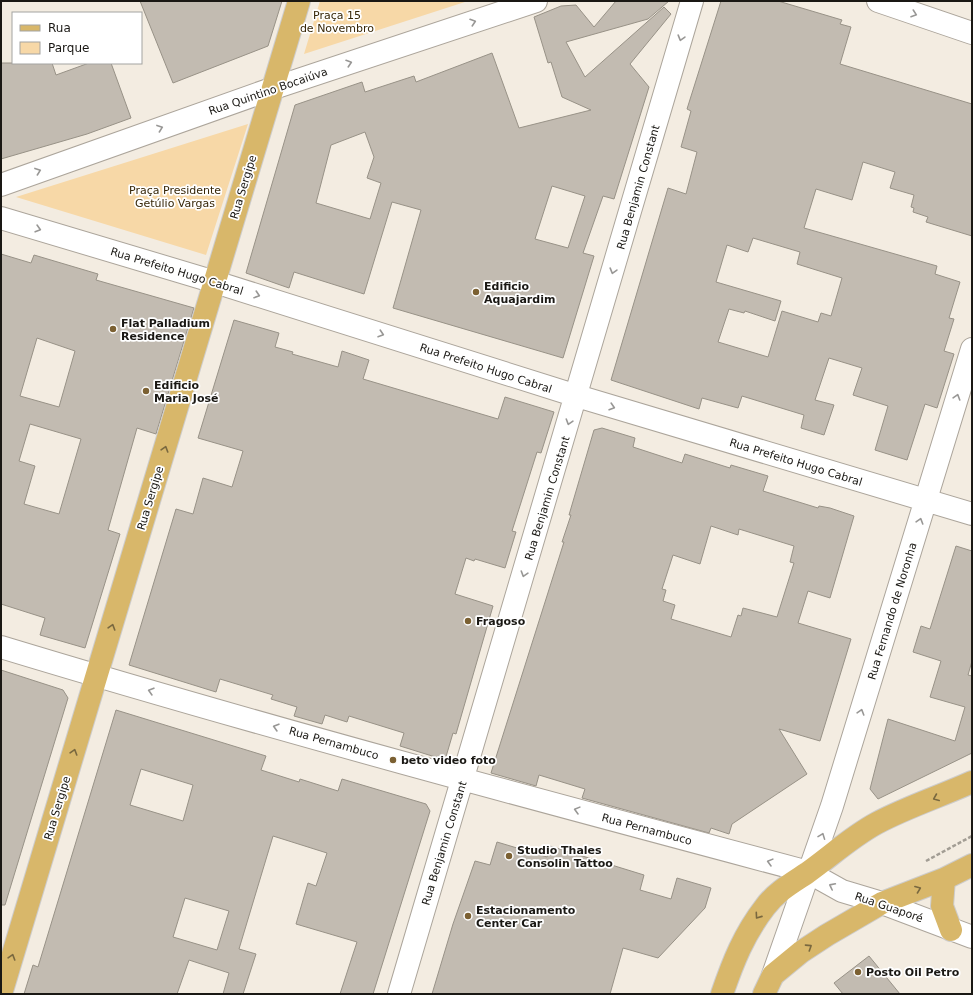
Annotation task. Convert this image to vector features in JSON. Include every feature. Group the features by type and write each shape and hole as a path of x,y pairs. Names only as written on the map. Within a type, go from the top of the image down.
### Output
{"main road":[{"name":"Rua Sergipe","path":"1,994 299,1"},
{"path":"722,994 736,953 749,929 766,905 782,888 808,872 840,846 877,823 972,782"},
{"path":"769,984 801,952 882,903 944,879 972,865"},
{"path":"944,879 942,906 951,930"}],"street":[{"name":"Rua Quintino Bocaiúva","path":"1,184 274,88 536,1"},
{"name":"Rua Benjamin Constant","path":"399,994 577,396 692,1"},
{"path":"878,1 972,33"},
{"name":"Rua Prefeito Hugo Cabral","path":"1,218 215,282 577,396 972,514"},
{"name":"Rua Fernando de Noronha","path":"769,984 832,806 972,349"},
{"name":"Rua Pernambuco","path":"1,647 97,676 463,779 808,872"},
{"name":"Rua Guaporé","path":"808,872 842,891 882,903 972,937"}],"green space":[{"name":"Praça 15 de Novembro","path":"320,1 468,1 304,54"},
{"name":"Praça Presidente Getúlio Vargas","path":"248,124 206,255 16,197"}],"building":[{"path":"140,1 282,1 268,46 173,83"},
{"path":"616,1 669,1 648,19 566,42 585,77 664,7 671,14 630,64 649,87 614,199 603,196 583,253 594,256 563,358 393,308 421,210 392,202 364,294 294,272 289,288 246,273 295,105 362,82 365,92 414,76 416,82 492,53 519,128 591,110 562,97 551,62 548,63 534,17 561,6 576,5 594,27","holes":["365,132 374,157 367,178 381,183 370,219 316,203 331,145","552,186 585,196 568,248 535,239"]},
{"path":"721,1 778,1 842,20 840,24 851,27 840,64 972,104 972,236 926,222 928,217 913,212 914,208 911,207 914,195 890,188 895,172 863,162 852,200 816,189 804,228 937,266 935,274 960,282 949,318 954,319 944,351 954,354 937,408 925,404 907,460 875,450 888,406 853,395 862,368 829,358 815,400 834,405 824,435 801,428 804,415 742,396 738,408 702,398 699,409 611,380 668,188 686,194 697,152 681,147 691,111 687,109","holes":["753,238 800,252 797,264 842,278 831,316 821,313 818,322 782,311 768,357 718,342 729,309 744,313 745,311 775,321 781,301 716,282 727,245 748,252"]},
{"path":"1,63 52,64 56,75 86,64 111,64 131,118 87,134 1,159"},
{"path":"1,254 31,263 34,255 98,274 96,280 194,308 156,434 137,428 108,530 120,534 85,648 40,635 45,618 1,604","holes":["37,338 75,351 59,407 20,396","30,424 81,439 59,514 24,504 35,466 19,461"]},
{"path":"234,320 279,333 275,347 293,352 292,354 338,367 342,351 369,360 363,379 498,419 505,397 554,412 541,453 537,452 512,531 516,532 505,568 475,559 474,561 466,558 455,594 493,606 456,734 453,733 445,760 400,746 404,733 349,716 347,722 325,715 322,724 294,716 297,707 271,699 273,695 220,679 216,692 129,665 176,509 193,514 203,478 232,487 243,451 198,438"},
{"path":"602,428 635,438 633,447 682,463 685,454 730,468 731,465 768,476 763,491 818,508 819,506 830,508 854,516 830,598 808,591 798,623 851,639 820,741 779,729 807,774 732,824 729,834 711,828 709,833 582,798 585,789 539,775 536,786 491,773 564,542 562,542 571,515 569,515 594,430","holes":["711,526 738,535 739,529 794,546 790,562 794,563 777,617 743,608 741,616 738,615 731,637 671,619 675,605 663,601 666,590 662,589 673,555 700,564"]},
{"path":"956,546 972,551 972,661 968,675 972,676 972,753 878,799 870,789 888,719 955,741 965,707 930,697 941,661 913,652 921,626 930,629"},
{"path":"1,670 63,690 68,698 5,905 1,905"},
{"path":"116,710 266,756 261,770 299,782 300,779 338,791 342,779 426,804 430,811 373,994 340,994 357,942 296,924 308,883 316,886 327,853 273,836 239,949 256,954 243,994 223,994 229,973 189,960 177,994 24,994 33,965 38,967","holes":["141,769 193,785 183,821 130,805","185,898 229,911 217,950 173,937"]},
{"path":"497,842 547,857 550,846 644,875 640,890 671,899 677,878 711,888 705,908 658,958 623,948 610,994 432,994 453,924 475,861 490,865"},
{"name":"Posto Oil Petro","path":"869,956 900,994 843,994 834,983"}],"place":[{"name":"Edificio Aquajardim","path":"476,292"},
{"name":"Flat Palladium Residence","path":"113,329"},
{"name":"Edificio Maria José","path":"146,391"},
{"name":"Fragoso","path":"468,621"},
{"name":"beto video foto","path":"393,760"},
{"name":"Studio Thales Consolin Tattoo","path":"509,856"},
{"name":"Estacionamento Center Car","path":"468,916"},
{"name":"Posto Oil Petro","path":"858,972"}]}
